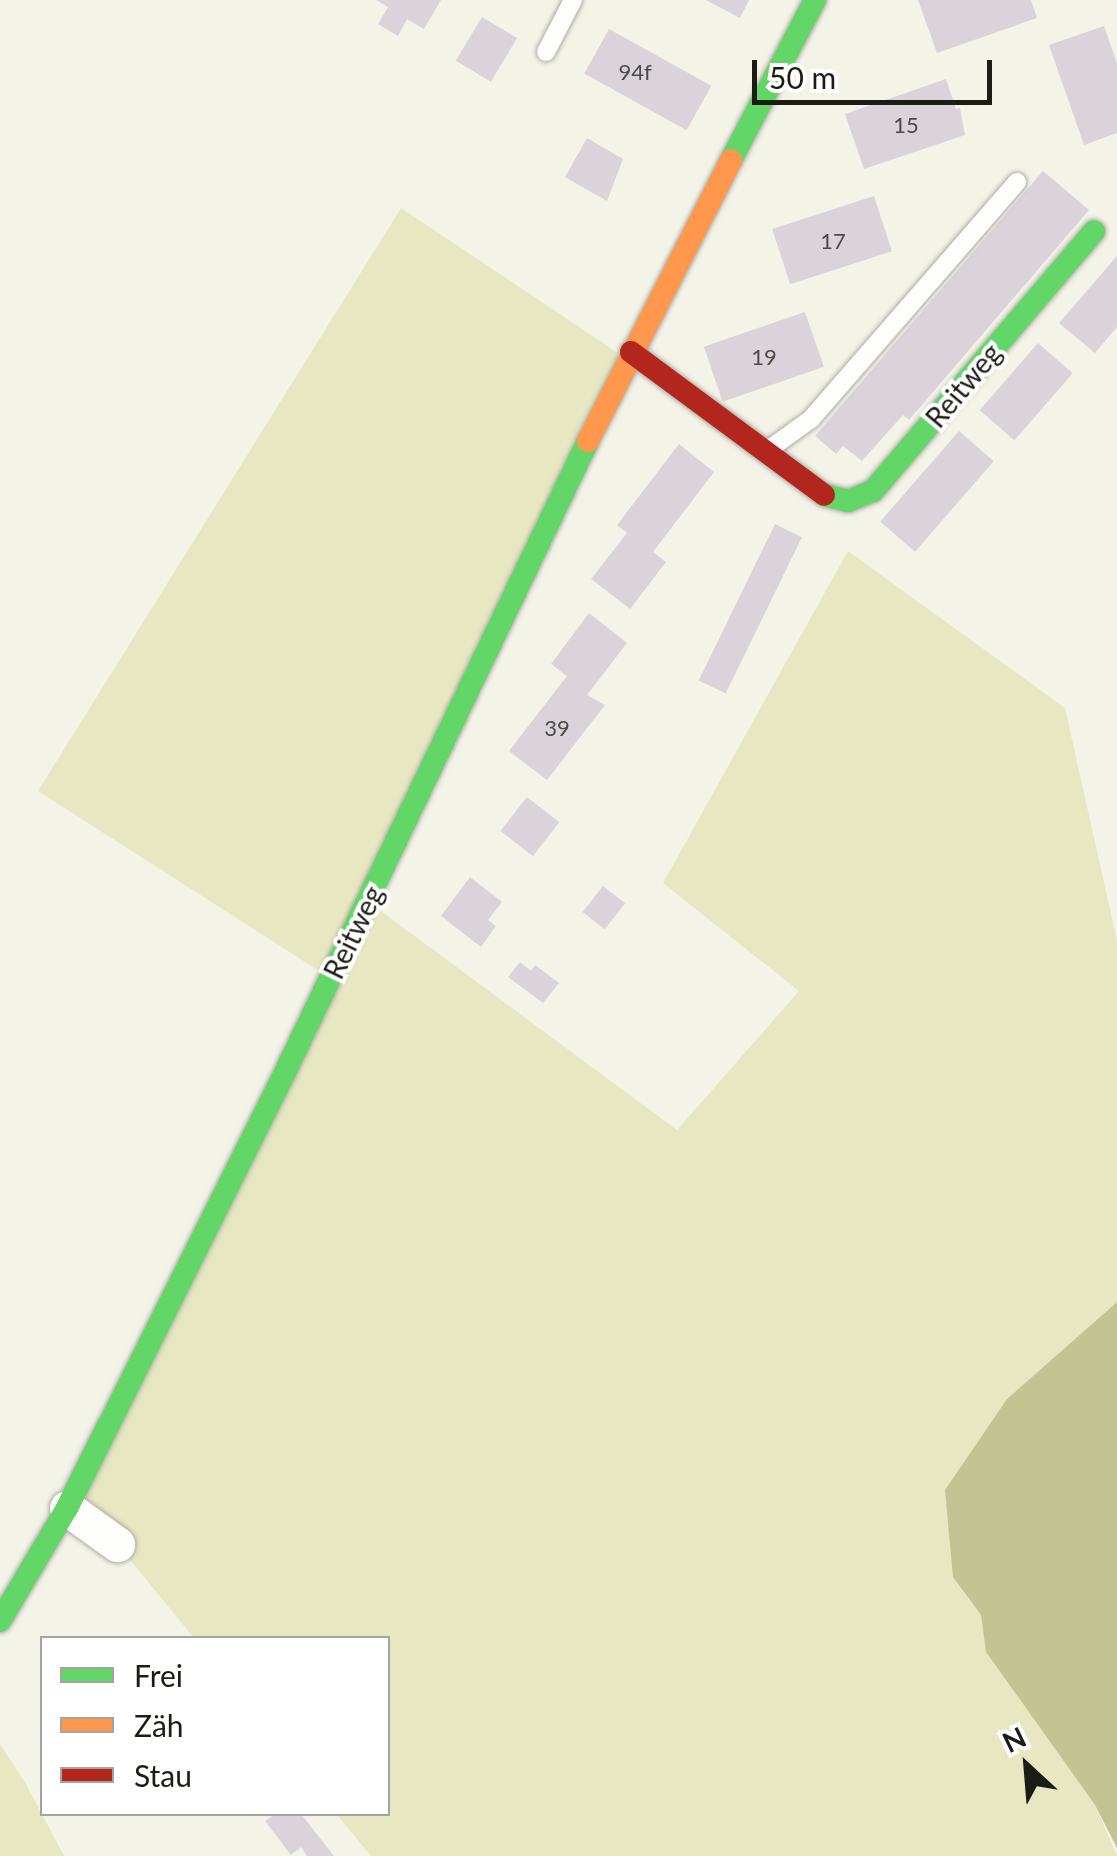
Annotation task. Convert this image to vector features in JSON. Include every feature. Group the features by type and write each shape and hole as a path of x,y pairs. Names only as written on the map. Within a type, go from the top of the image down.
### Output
{"main road":[{"name":"Reitweg","path":"0,1621 67,1508 288,1066 631,352 815,0"},
{"name":"Reitweg","path":"631,352 826,496 848,501 872,492 1094,230"}],"street":[{"path":"67,1508 118,1544"}],"lane":[{"path":"546,52 572,0"},
{"path":"768,450 811,419 1017,182"}],"shaded area":[{"path":"401,208 630,361 370,903 677,1130 799,991 663,883 848,551 1065,708 1117,941 1117,1302 1007,1399 953,1577 981,1615 986,1652 1095,1805 1117,1856 371,1856 338,1816 390,1816 390,1636 192,1636 117,1544 67,1508 330,978 38,791"},
{"path":"1117,1302 1117,1848 1095,1805 986,1652 981,1615 953,1577 945,1490 1007,1399"},
{"path":"0,1744 64,1856 0,1856"}],"building":[{"path":"376,0 441,0 424,29 407,19 398,36 378,24 388,7"},
{"path":"706,0 749,0 740,18"},
{"path":"918,0 1031,0 1037,18 937,53"},
{"path":"482,17 517,38 491,82 456,61"},
{"path":"1104,26 1117,63 1117,133 1084,145 1049,45"},
{"path":"609,29 711,86 687,130 584,74"},
{"path":"946,79 956,109 960,108 965,135 864,169 845,114"},
{"path":"587,138 623,159 607,201 565,177"},
{"path":"1043,171 1089,210 909,420 903,415 862,461 843,446 836,454 815,436"},
{"path":"874,196 892,251 790,284 772,229"},
{"path":"1117,256 1117,327 1095,353 1059,323"},
{"path":"805,312 824,367 723,402 704,347"},
{"path":"1038,343 1073,373 1014,440 980,410"},
{"path":"959,431 994,461 915,552 880,522"},
{"path":"679,444 714,472 653,552 666,562 630,609 591,579 627,533 617,525"},
{"path":"775,524 802,537 726,694 699,680"},
{"path":"589,613 627,643 587,695 605,705 547,780 509,751 567,676 551,664"},
{"path":"527,797 559,822 533,856 501,831"},
{"path":"470,877 502,902 488,920 496,926 481,947 441,916"},
{"path":"603,886 625,903 605,929 583,912"},
{"path":"520,962 531,971 535,965 559,983 543,1003 508,977"},
{"path":"272,1816 303,1816 334,1856 307,1856 301,1847 291,1855 265,1821"}],"traffic: fast":[{"path":"731,160 815,0"},
{"path":"824,495 848,501 873,491 1094,231"},
{"path":"0,1621 67,1508 288,1066 588,441"}],"traffic: slow":[{"path":"588,441 731,160"}],"traffic: jam":[{"path":"631,352 824,495"}]}
